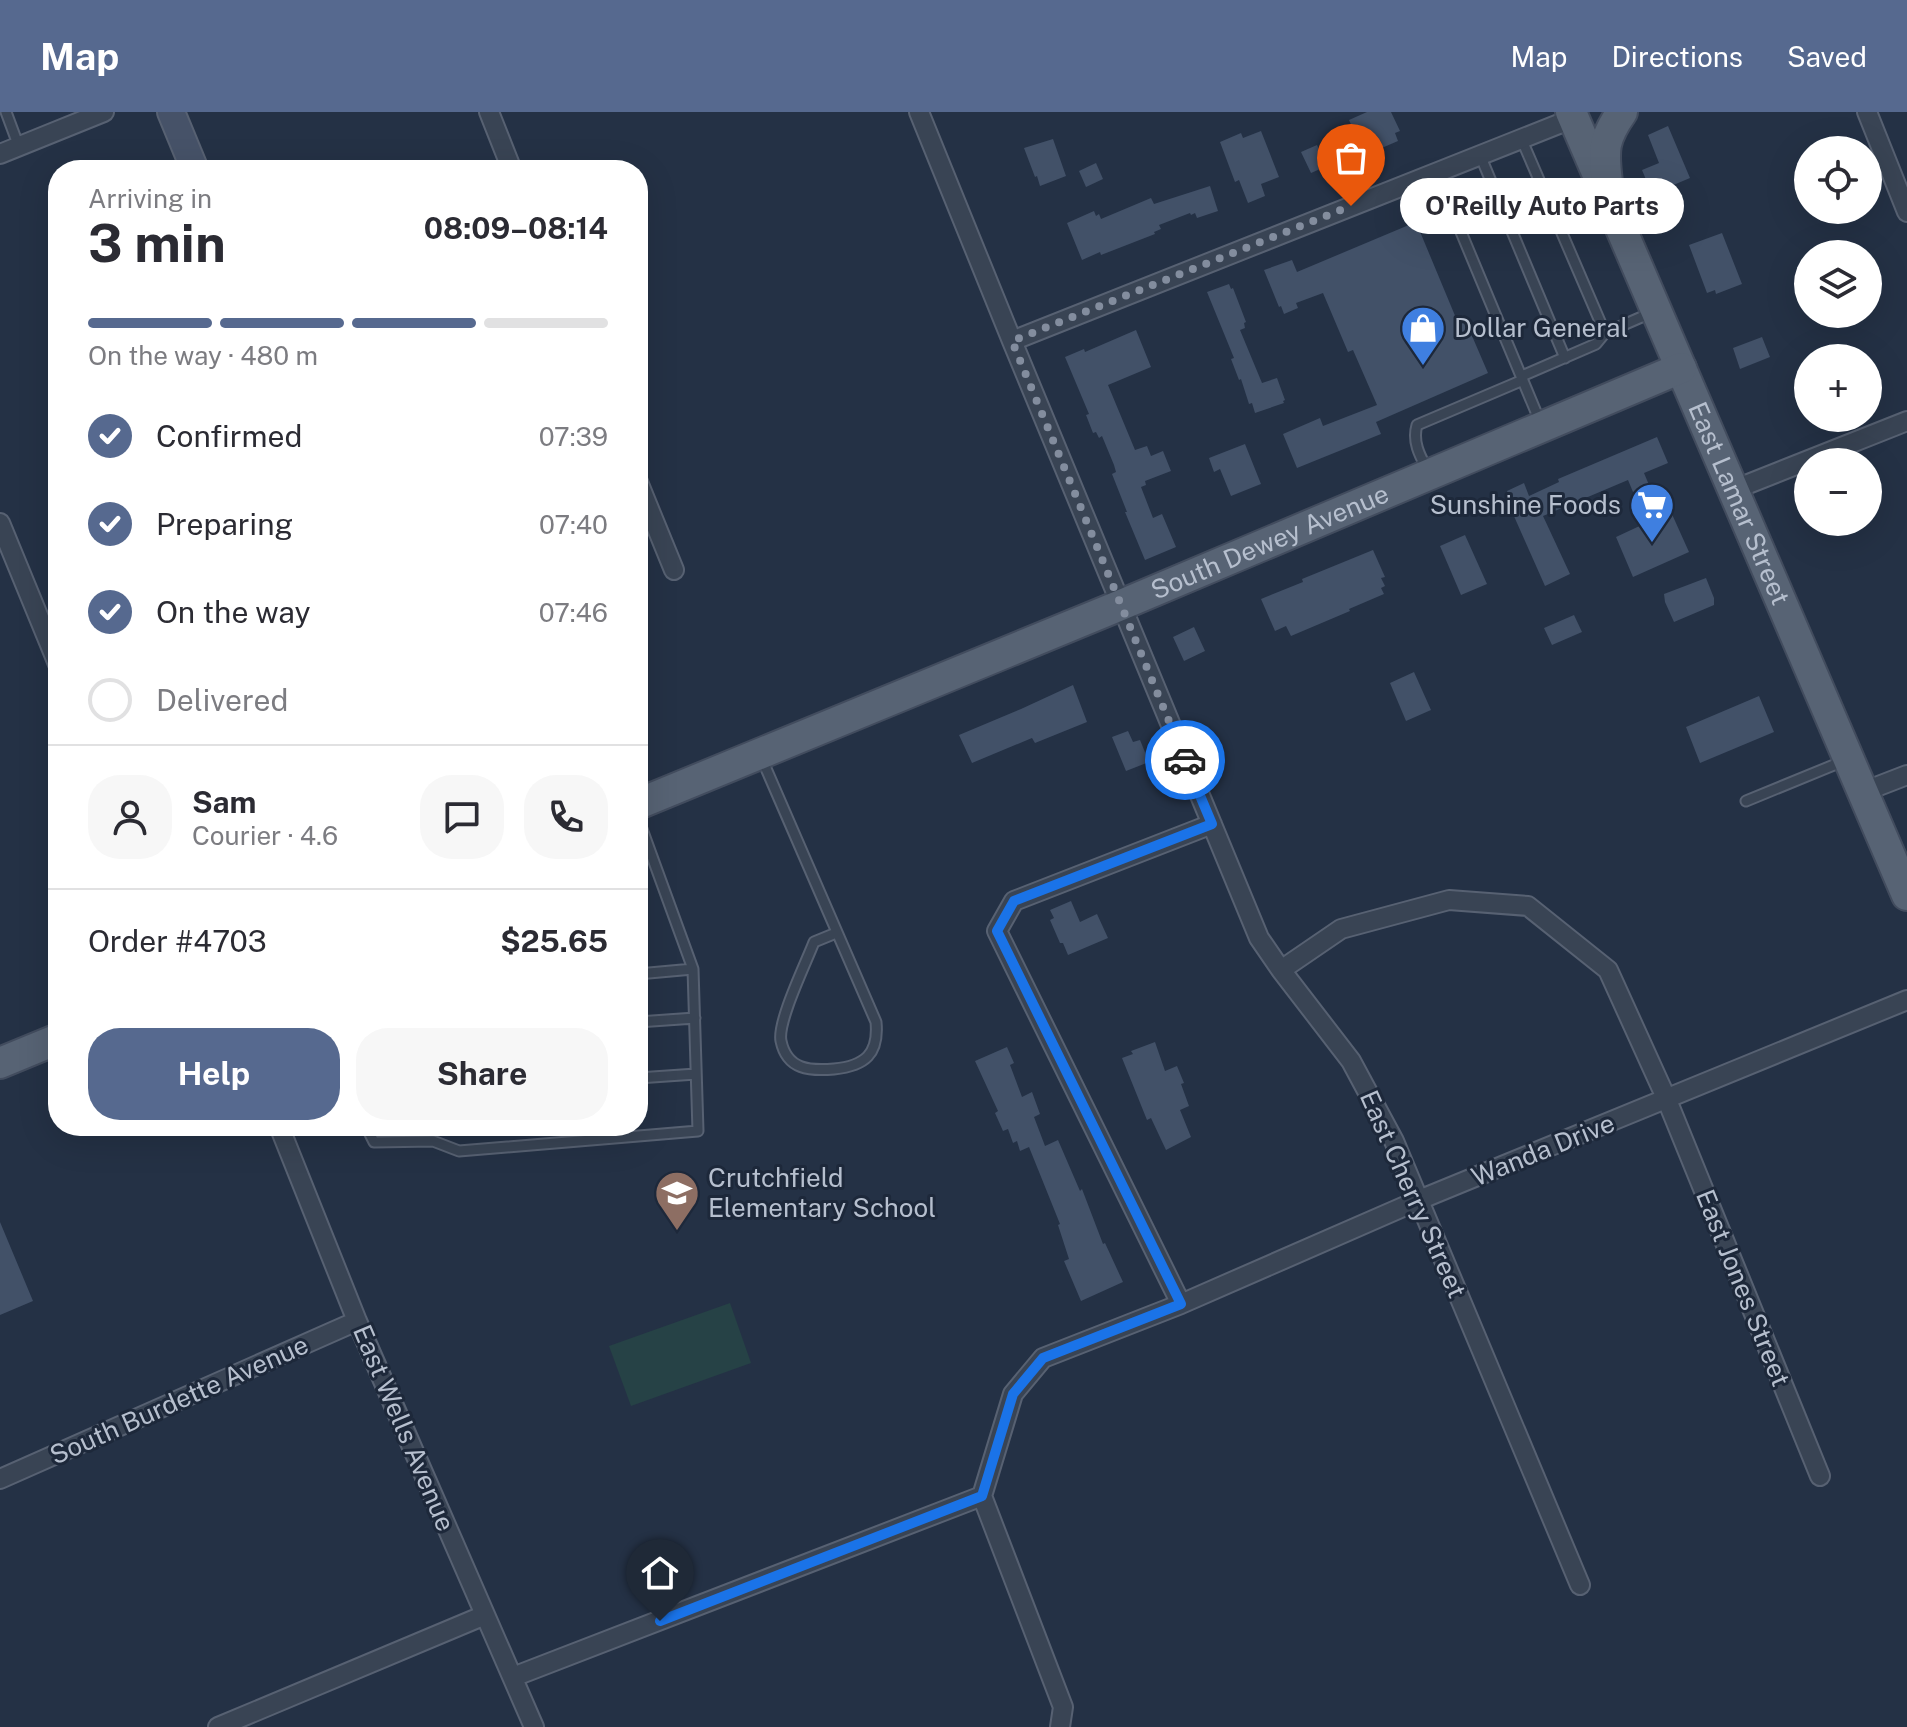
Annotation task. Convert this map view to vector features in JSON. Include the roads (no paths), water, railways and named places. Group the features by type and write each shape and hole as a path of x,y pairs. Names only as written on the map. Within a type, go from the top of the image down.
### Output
{"main road":[{"path":"1609,200 1603,155 1609,131 1622,112"},
{"name":"East Lamar Street","path":"1578,114 1609,200 1907,895"},
{"name":"South Dewey Avenue","path":"648,800 1121,605 1681,368"},
{"path":"0,1063 48,1043"}],"street":[{"path":"0,154 104,112"},
{"path":"171,112 191,160"},
{"path":"489,112 508,160"},
{"name":"East Cherry Street","path":"919,112 1259,938 1351,1061 1394,1141 1580,1585"},
{"path":"1867,112 1907,212"},
{"path":"1012,341 1578,114"},
{"path":"1733,490 1907,421"},
{"path":"648,506 674,570"},
{"path":"0,523 48,640"},
{"path":"1863,792 1907,775"},
{"path":"1181,1304 997,931 1014,901 1212,824"},
{"name":"East Jones Street","path":"1281,970 1341,929 1449,900 1528,906 1608,970 1667,1100 1820,1476"},
{"name":"Wanda Drive","path":"982,1496 1013,1394 1043,1358 1181,1304 1419,1200 1907,1000"},
{"name":"East Wells Avenue","path":"283,1136 357,1321 534,1727"},
{"name":"South Burdette Avenue","path":"0,1479 357,1321"},
{"path":"513,1677 982,1496 1063,1707 1060,1727"},
{"path":"218,1727 485,1615"}],"lane":[{"path":"6,112 19,147"},
{"path":"1521,138 1605,333"},
{"path":"1480,155 1565,358"},
{"path":"1436,172 1543,428"},
{"path":"1429,475 1416,446 1414,435 1417,425 1596,344 1605,333 1656,310"},
{"path":"760,754 876,1022 877,1037 872,1051 863,1061 852,1067 813,1071 800,1067 788,1058 781,1040 782,1024 814,942 836,933"},
{"path":"1746,801 1849,759"},
{"path":"648,845 693,969 698,1131 648,1135"},
{"path":"648,973 693,969"},
{"path":"648,1021 695,1018"},
{"path":"648,1077 696,1074"},
{"path":"371,1136 374,1142 433,1141 459,1151 638,1136"}],"place":[{"name":"O'Reilly Auto Parts","path":"1351,206"},
{"name":"Dollar General","path":"1423,367"},
{"name":"Sunshine Foods","path":"1652,544"},
{"name":"Crutchfield Elementary School","path":"677,1232"}]}
